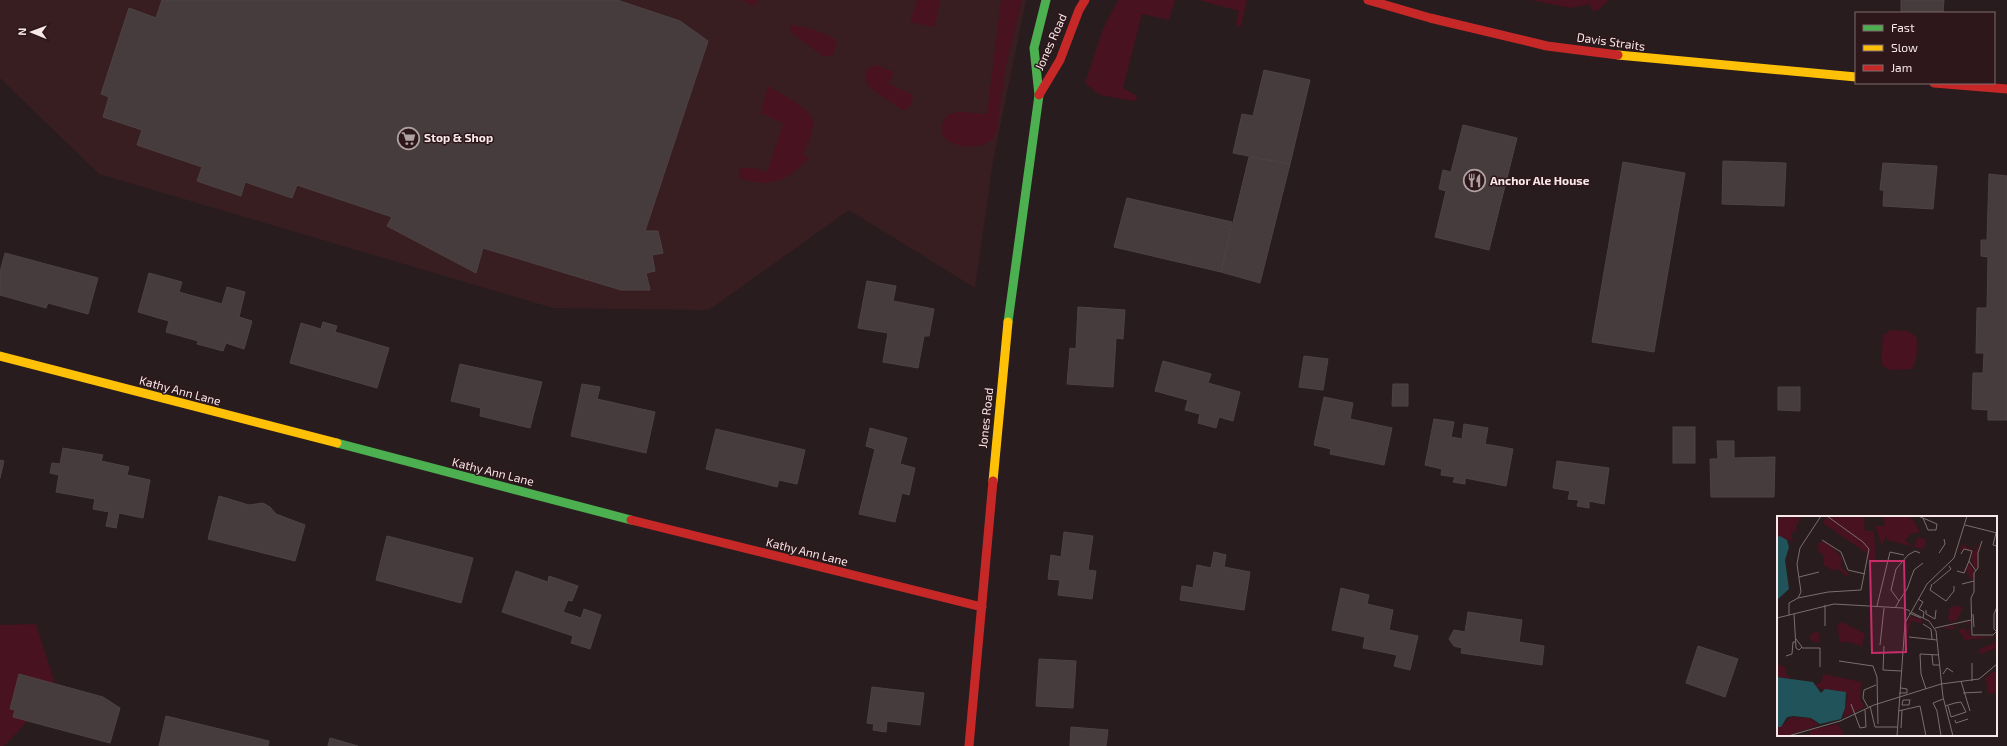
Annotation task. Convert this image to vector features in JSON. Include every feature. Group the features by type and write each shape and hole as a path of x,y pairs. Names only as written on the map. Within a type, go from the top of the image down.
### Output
{"main road":[{"name":"Jones Road","path":"969,746 1006,339 1039,95 1034,48 1046,0"},
{"name":"Jones Road","path":"1039,95 1060,60 1079,10 1085,0"},
{"name":"Davis Straits","path":"1368,0 1430,18 1547,46 1644,59 1855,77"},
{"path":"1946,84 2007,89"},
{"name":"Kathy Ann Lane","path":"0,356 772,556 982,607"}],"shaded area":[{"path":"0,0 1026,0 993,161 975,288 849,210 709,310 553,308 99,174 0,78"},
{"path":"742,0 759,0 753,6"},
{"path":"917,0 940,0 935,27 910,22"},
{"path":"1001,0 1022,0 1006,65 996,135 985,144 977,146 960,146 946,139 942,134 943,124 950,114 957,112 987,114"},
{"path":"1118,0 1175,0 1169,20 1142,14 1123,88 1137,96 1136,100 1132,101 1100,95 1085,83 1103,29"},
{"path":"1199,0 1247,0 1241,26 1238,27 1236,23 1239,11"},
{"path":"1531,0 1609,0 1598,10 1593,11 1589,4 1571,8"},
{"path":"792,25 814,30 835,39 837,44 832,56 823,56 793,34 789,29"},
{"path":"876,65 894,72 889,84 912,94 912,103 906,110 899,108 868,86 865,77 867,69"},
{"path":"768,86 794,101 807,111 811,116 813,125 810,138 803,154 809,158 794,172 786,177 761,183 740,178 739,170 749,167 767,172 783,123 760,113"},
{"path":"1891,330 1907,331 1916,336 1917,353 1912,369 1890,370 1883,366 1881,360 1883,335"},
{"path":"36,624 57,690 4,746 0,746 0,625"}],"building":[{"name":"Stop & Shop","path":"162,0 617,0 680,21 708,41 645,231 658,231 663,253 652,255 655,271 646,273 650,290 621,290 483,248 476,273 387,226 392,217 297,185 292,198 245,182 241,196 197,181 202,167 137,145 142,130 103,117 109,97 101,94 129,8 156,18"},
{"path":"1901,0 1944,0 1943,12 1901,12"},
{"path":"1264,70 1310,80 1290,164 1233,153 1242,114 1253,116"},
{"name":"Anchor Ale House","path":"1463,125 1517,138 1489,250 1435,237 1446,191 1439,189 1443,170 1451,172"},
{"path":"1249,157 1290,164 1260,283 1221,272"},
{"path":"1723,161 1786,163 1784,206 1722,204"},
{"path":"1623,162 1685,173 1654,352 1592,342"},
{"path":"1883,163 1937,166 1933,209 1883,206 1884,190 1880,190"},
{"path":"1989,174 2007,176 2007,420 1988,420 1988,410 1972,409 1973,373 1983,373 1984,353 1976,353 1977,308 1987,308 1988,257 1981,256 1981,240 1987,240"},
{"path":"1127,198 1232,222 1221,272 1114,247"},
{"path":"5,253 98,278 88,314 48,303 46,308 0,295 0,272"},
{"path":"149,273 182,282 179,292 222,304 227,287 245,292 239,317 252,321 244,349 226,343 223,351 197,344 198,341 166,332 169,321 138,312"},
{"path":"867,281 896,286 893,301 934,309 929,336 924,336 918,368 883,362 888,333 858,328"},
{"path":"1078,307 1125,310 1123,339 1116,338 1113,387 1067,384 1070,348 1076,349"},
{"path":"323,322 337,326 335,332 389,348 377,388 290,363 301,323 321,329"},
{"path":"1304,356 1328,359 1323,390 1299,387"},
{"path":"1163,361 1211,374 1208,383 1240,392 1233,421 1219,417 1216,428 1198,423 1200,414 1185,410 1188,400 1155,391"},
{"path":"460,364 542,382 530,428 480,416 481,408 451,401"},
{"path":"582,384 600,387 597,399 655,412 646,453 571,436"},
{"path":"1393,384 1408,384 1408,406 1392,406"},
{"path":"1778,387 1800,387 1800,411 1778,410"},
{"path":"1324,397 1353,403 1350,419 1392,428 1384,465 1330,454 1331,449 1314,445"},
{"path":"1434,419 1454,422 1451,437 1462,439 1464,424 1488,428 1485,444 1513,449 1506,486 1465,478 1465,484 1453,482 1455,477 1441,475 1442,469 1425,465"},
{"path":"1673,427 1695,427 1695,463 1673,463"},
{"path":"870,428 907,438 900,464 915,468 909,495 902,493 895,522 859,514 875,449 866,446"},
{"path":"716,429 805,450 797,484 779,480 777,487 706,469"},
{"path":"1717,441 1734,441 1734,458 1775,457 1774,497 1711,497 1710,459 1718,459"},
{"path":"63,448 103,455 101,461 129,467 127,475 150,480 143,518 119,513 116,528 106,526 109,512 93,509 95,499 56,492 59,475 50,473 52,463 60,464"},
{"path":"0,460 4,461 0,478"},
{"path":"1557,461 1609,468 1604,504 1589,501 1589,508 1577,506 1579,500 1568,499 1570,491 1553,488"},
{"path":"219,496 249,505 263,503 270,507 276,514 305,525 295,561 208,539"},
{"path":"1064,532 1093,536 1088,570 1096,571 1092,599 1058,595 1060,580 1048,579 1051,555 1061,557"},
{"path":"387,536 473,558 461,603 376,580"},
{"path":"1214,552 1226,555 1224,567 1250,572 1244,610 1180,600 1182,586 1193,588 1197,565 1211,568"},
{"path":"516,571 548,582 549,576 578,586 572,601 568,600 563,612 581,618 584,609 601,615 590,649 571,643 573,636 502,612"},
{"path":"1341,588 1369,595 1367,604 1393,610 1389,630 1418,636 1410,670 1394,666 1397,655 1363,648 1365,637 1332,630"},
{"path":"1468,612 1522,620 1519,642 1544,646 1542,665 1461,653 1462,648 1454,646 1449,639 1454,630 1465,632"},
{"path":"1698,646 1738,659 1725,697 1686,683"},
{"path":"1039,659 1076,661 1073,708 1036,706"},
{"path":"19,674 103,697 120,708 110,743 13,717 15,710 10,709"},
{"path":"872,687 924,693 920,725 887,721 886,732 873,730 874,724 867,723"},
{"path":"166,716 269,741 268,746 159,746"},
{"path":"1071,727 1108,730 1106,746 1070,746"},
{"path":"330,738 358,746 328,746"}],"traffic: fast":[{"path":"1008,322 1039,95 1034,48 1046,0"},
{"path":"337,443 631,520"}],"traffic: slow":[{"path":"1618,55 1855,77"},
{"path":"993,481 1008,322"},
{"path":"0,356 337,443"}],"traffic: jam":[{"path":"1039,95 1060,60 1079,10 1085,0"},
{"path":"1368,0 1430,18 1547,46 1618,55"},
{"path":"1946,84 2007,89"},
{"path":"969,746 993,481"},
{"path":"631,520 982,607"}],"place":[{"name":"Stop & Shop","path":"408,138"},
{"name":"Anchor Ale House","path":"1474,181"}]}
